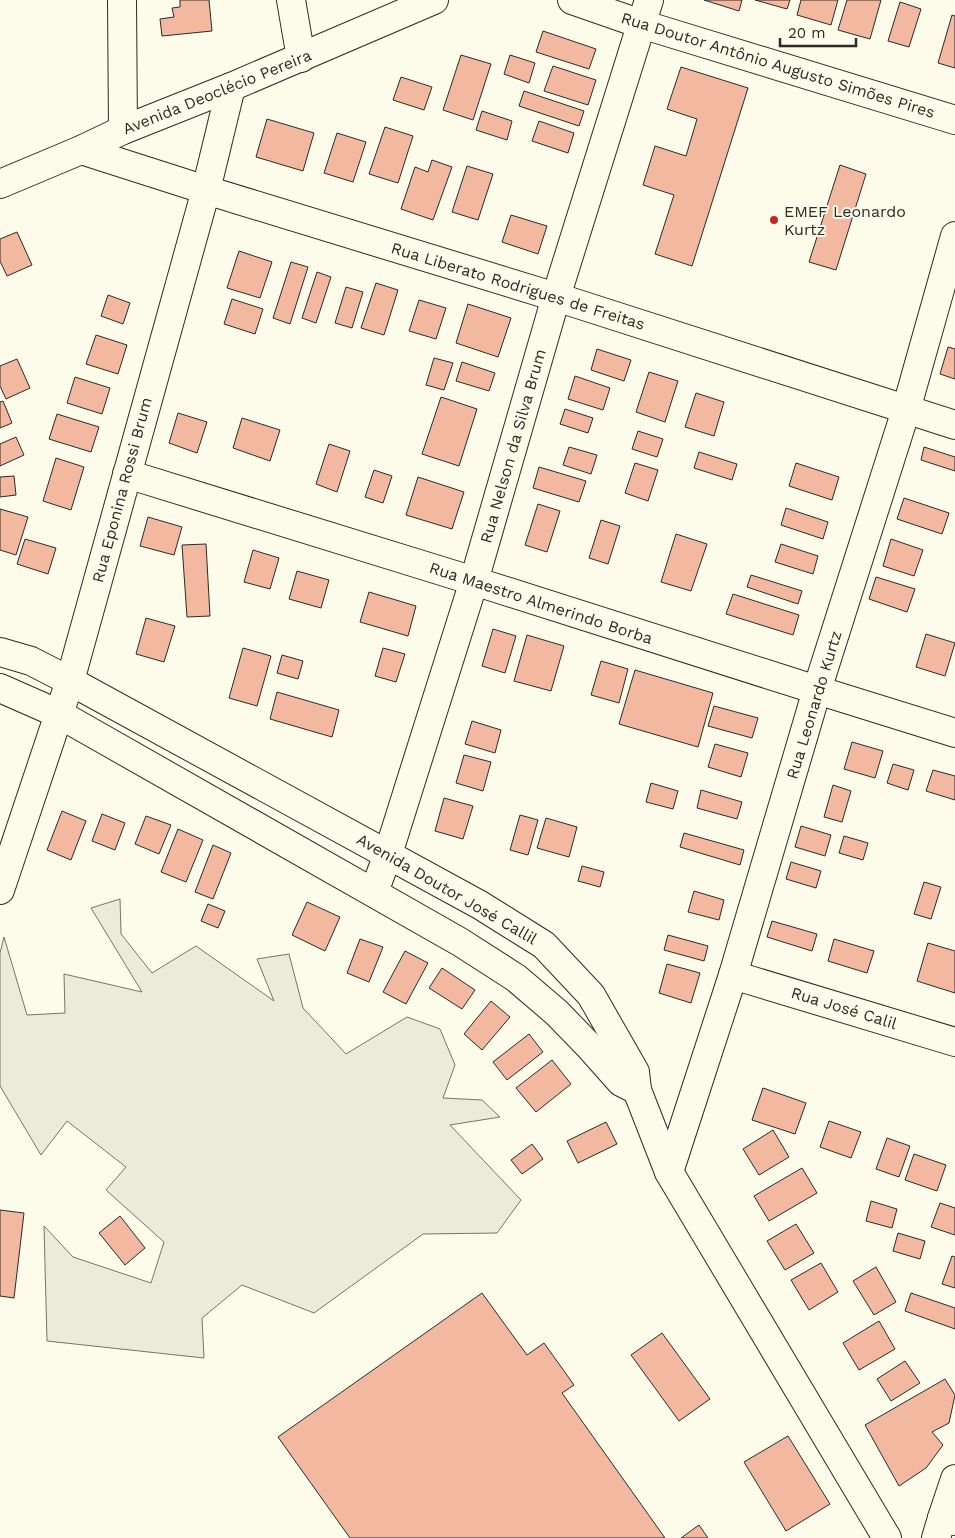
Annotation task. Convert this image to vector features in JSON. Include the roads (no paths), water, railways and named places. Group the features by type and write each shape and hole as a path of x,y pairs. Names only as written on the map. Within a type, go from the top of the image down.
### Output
{"street":[{"path":"122,0 123,130"},
{"path":"291,0 300,58"},
{"name":"Avenida Deoclécio Pereira","path":"0,184 123,130 231,87 434,0"},
{"name":"Rua Doutor Antônio Augusto Simões Pires","path":"572,0 645,12 955,120"},
{"name":"Rua Nelson da Silva Brum","path":"374,892 388,854 474,581 556,297 645,12"},
{"name":"Rua Eponina Rossi Brum","path":"0,890 70,681 206,190 231,87"},
{"name":"Rua Liberato Rodrigues de Freitas","path":"81,150 556,297 955,425"},
{"name":"Rua Leonardo Kurtz","path":"669,1172 733,976 817,690 906,410 955,236"},
{"name":"Rua Maestro Almerindo Borba","path":"126,474 474,581 955,733"},
{"name":"Avenida Doutor José Callil","path":"0,652 31,661 70,681 480,904 544,945 591,995 635,1072 637,1090 669,1172 887,1538"},
{"path":"0,688 59,714 460,942 516,978 557,1013 621,1082 637,1090"},
{"name":"Rua José Calil","path":"733,976 955,1042"},
{"path":"945,1526 955,1479"}],"place":[{"name":"EMEF Leonardo Kurtz","path":"774,220"}]}
